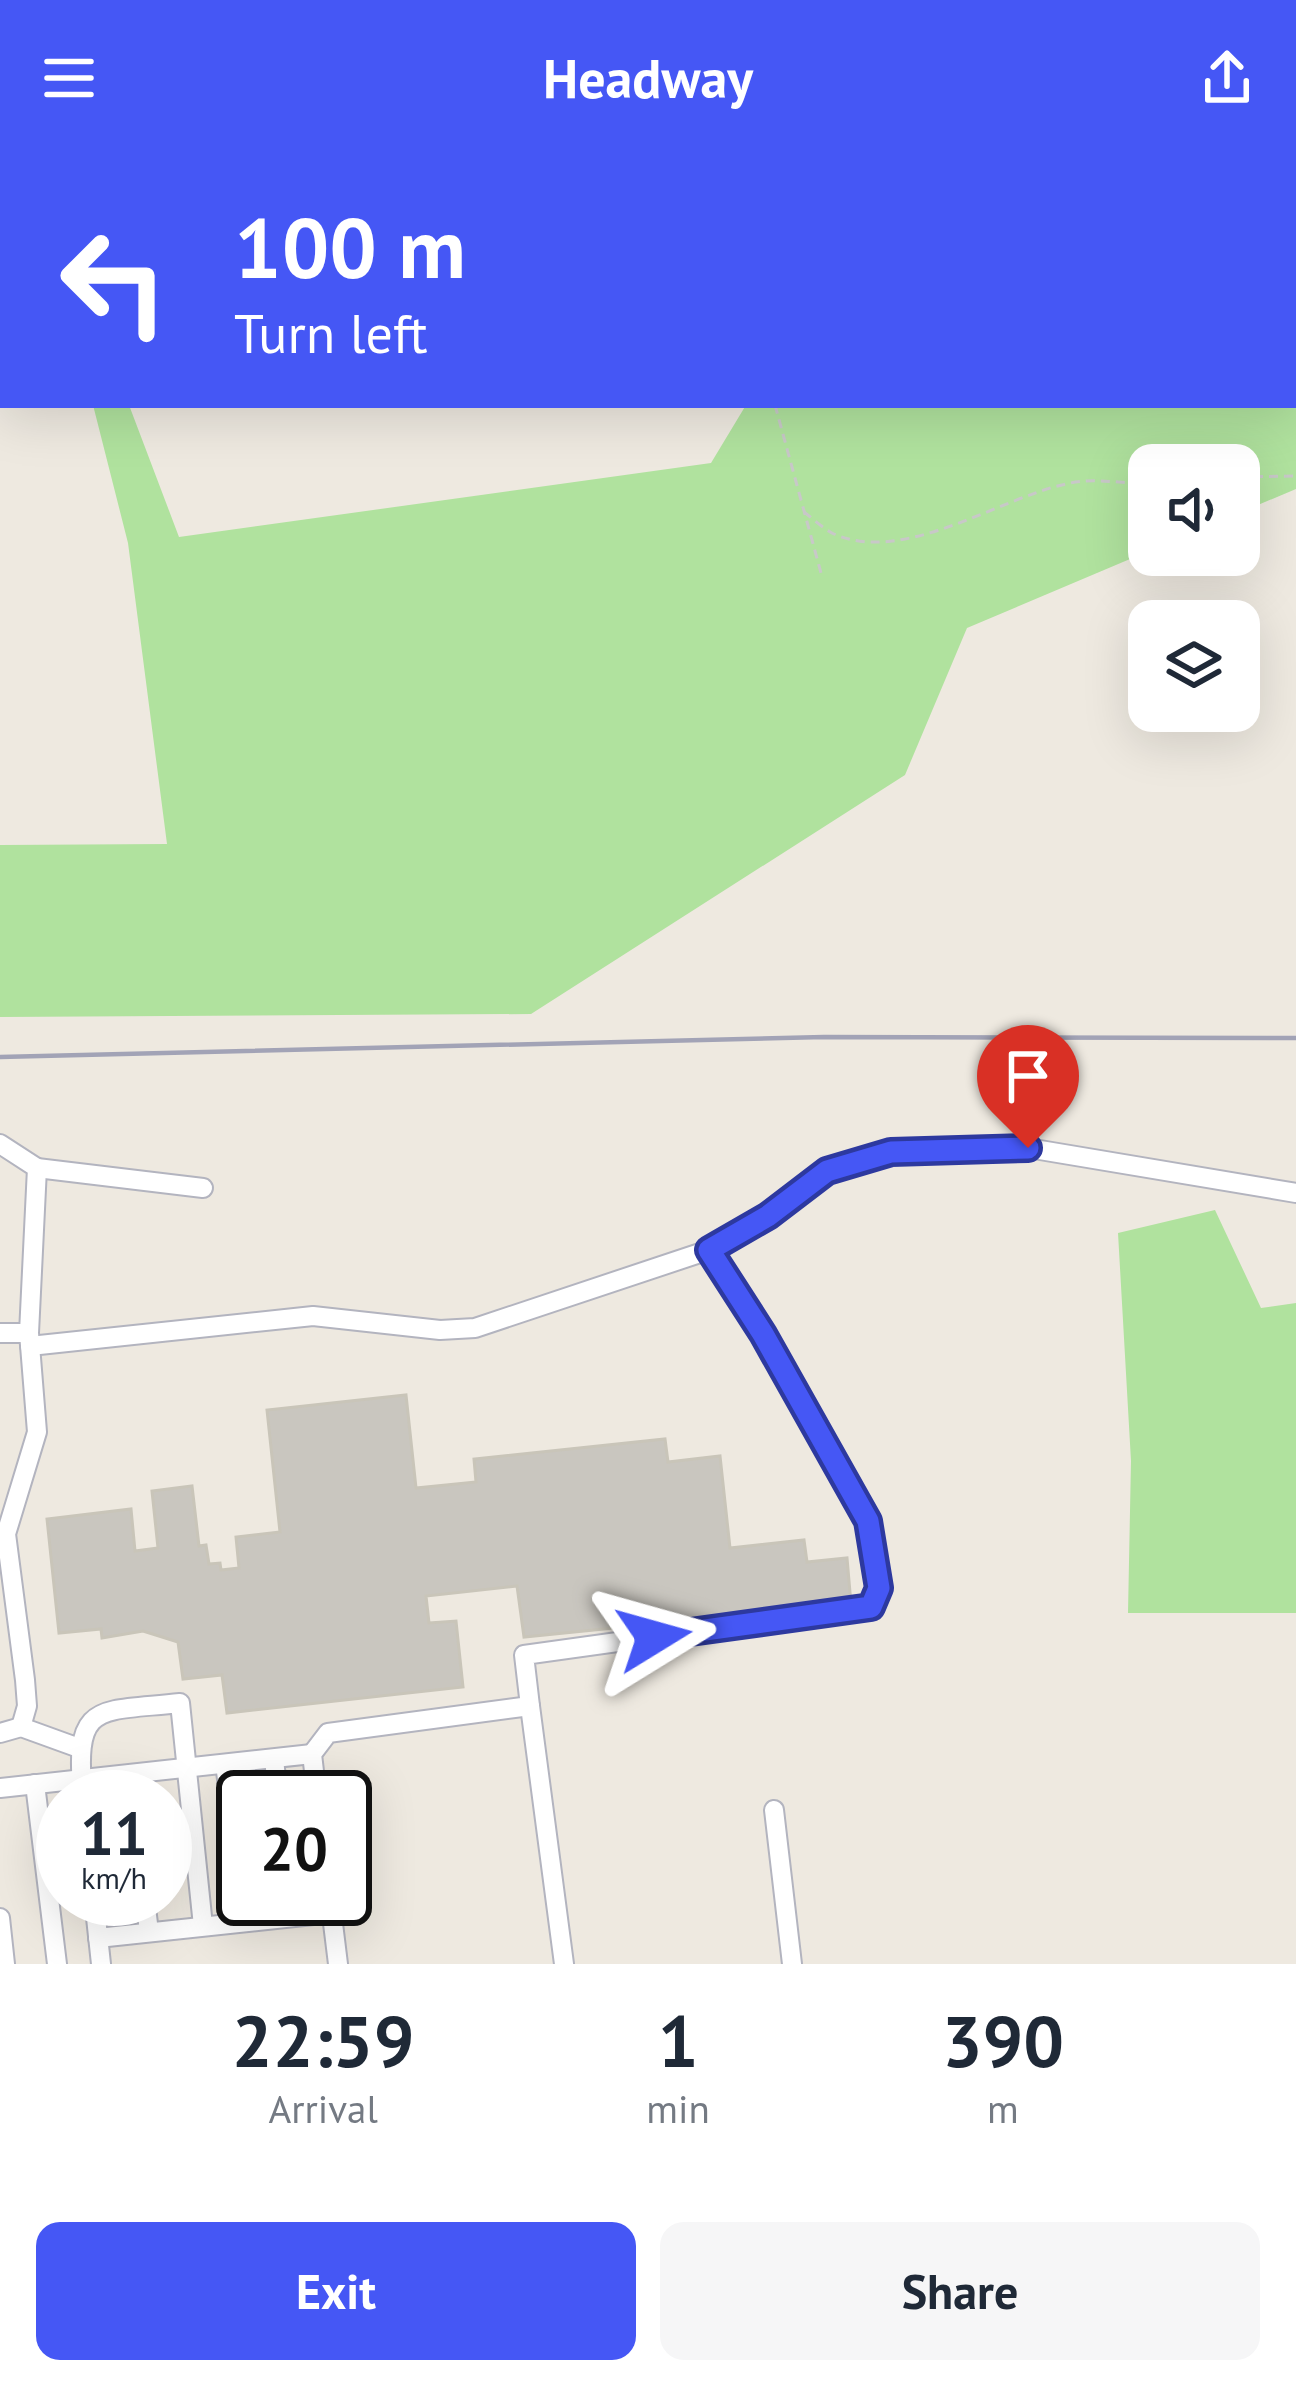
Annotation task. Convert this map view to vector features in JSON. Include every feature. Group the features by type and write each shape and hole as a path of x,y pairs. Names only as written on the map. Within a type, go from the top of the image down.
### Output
{"street":[{"path":"0,1144 37,1168 203,1188"},
{"path":"0,1333 29,1340 314,1316 440,1330 475,1328 709,1250 768,1216 827,1171 891,1152 1028,1148 1296,1193"},
{"path":"21,1727 27,1706 26,1680 5,1534 38,1432 29,1340 37,1168"},
{"path":"564,1964 524,1654 871,1607 877,1598 868,1521 763,1334 709,1250"},
{"path":"81,1770 79,1748 89,1724 103,1712 180,1703 203,1926"},
{"path":"314,1770 312,1754 328,1732 530,1706"},
{"path":"0,1733 21,1727 79,1748"},
{"path":"167,1770 312,1754"},
{"path":"274,1759 275,1770"},
{"path":"225,1764 226,1770"},
{"path":"0,1787 35,1784 57,1964"},
{"path":"773,1810 792,1964"},
{"path":"0,1918 5,1964"},
{"path":"98,1937 216,1925"},
{"path":"97,1926 100,1964"},
{"path":"148,1926 149,1932"},
{"path":"333,1926 338,1964"}],"path":[{"path":"777,408 821,573"},
{"path":"1260,477 1296,476"},
{"path":"804,512 835,535 879,541 931,533 1062,484 1095,479 1128,481"}],"green space":[{"path":"94,408 130,408 179,537 711,463 744,408 1296,408 1296,489 1260,504 1260,444 1128,444 1128,560 967,628 905,775 531,1014 0,1017 0,845 167,844 128,543"},
{"path":"1215,1210 1261,1308 1296,1303 1296,1613 1128,1613 1131,1461 1118,1233"}],"building":[{"path":"406,1395 416,1488 476,1482 474,1459 665,1439 668,1462 720,1456 730,1548 804,1540 807,1562 847,1558 851,1604 524,1637 517,1586 426,1596 429,1623 456,1621 463,1687 227,1713 222,1675 183,1679 178,1642 143,1631 102,1638 101,1629 59,1633 47,1519 131,1509 135,1551 158,1548 152,1491 192,1486 199,1546 206,1545 209,1564 220,1563 221,1570 239,1568 236,1537 280,1532 267,1410"}],"railway":[{"path":"0,1057 824,1037 1296,1038"}],"route":[{"path":"654,1637 871,1607 879,1588 868,1521 763,1334 709,1250 768,1216 827,1171 891,1152 1028,1148"}]}
